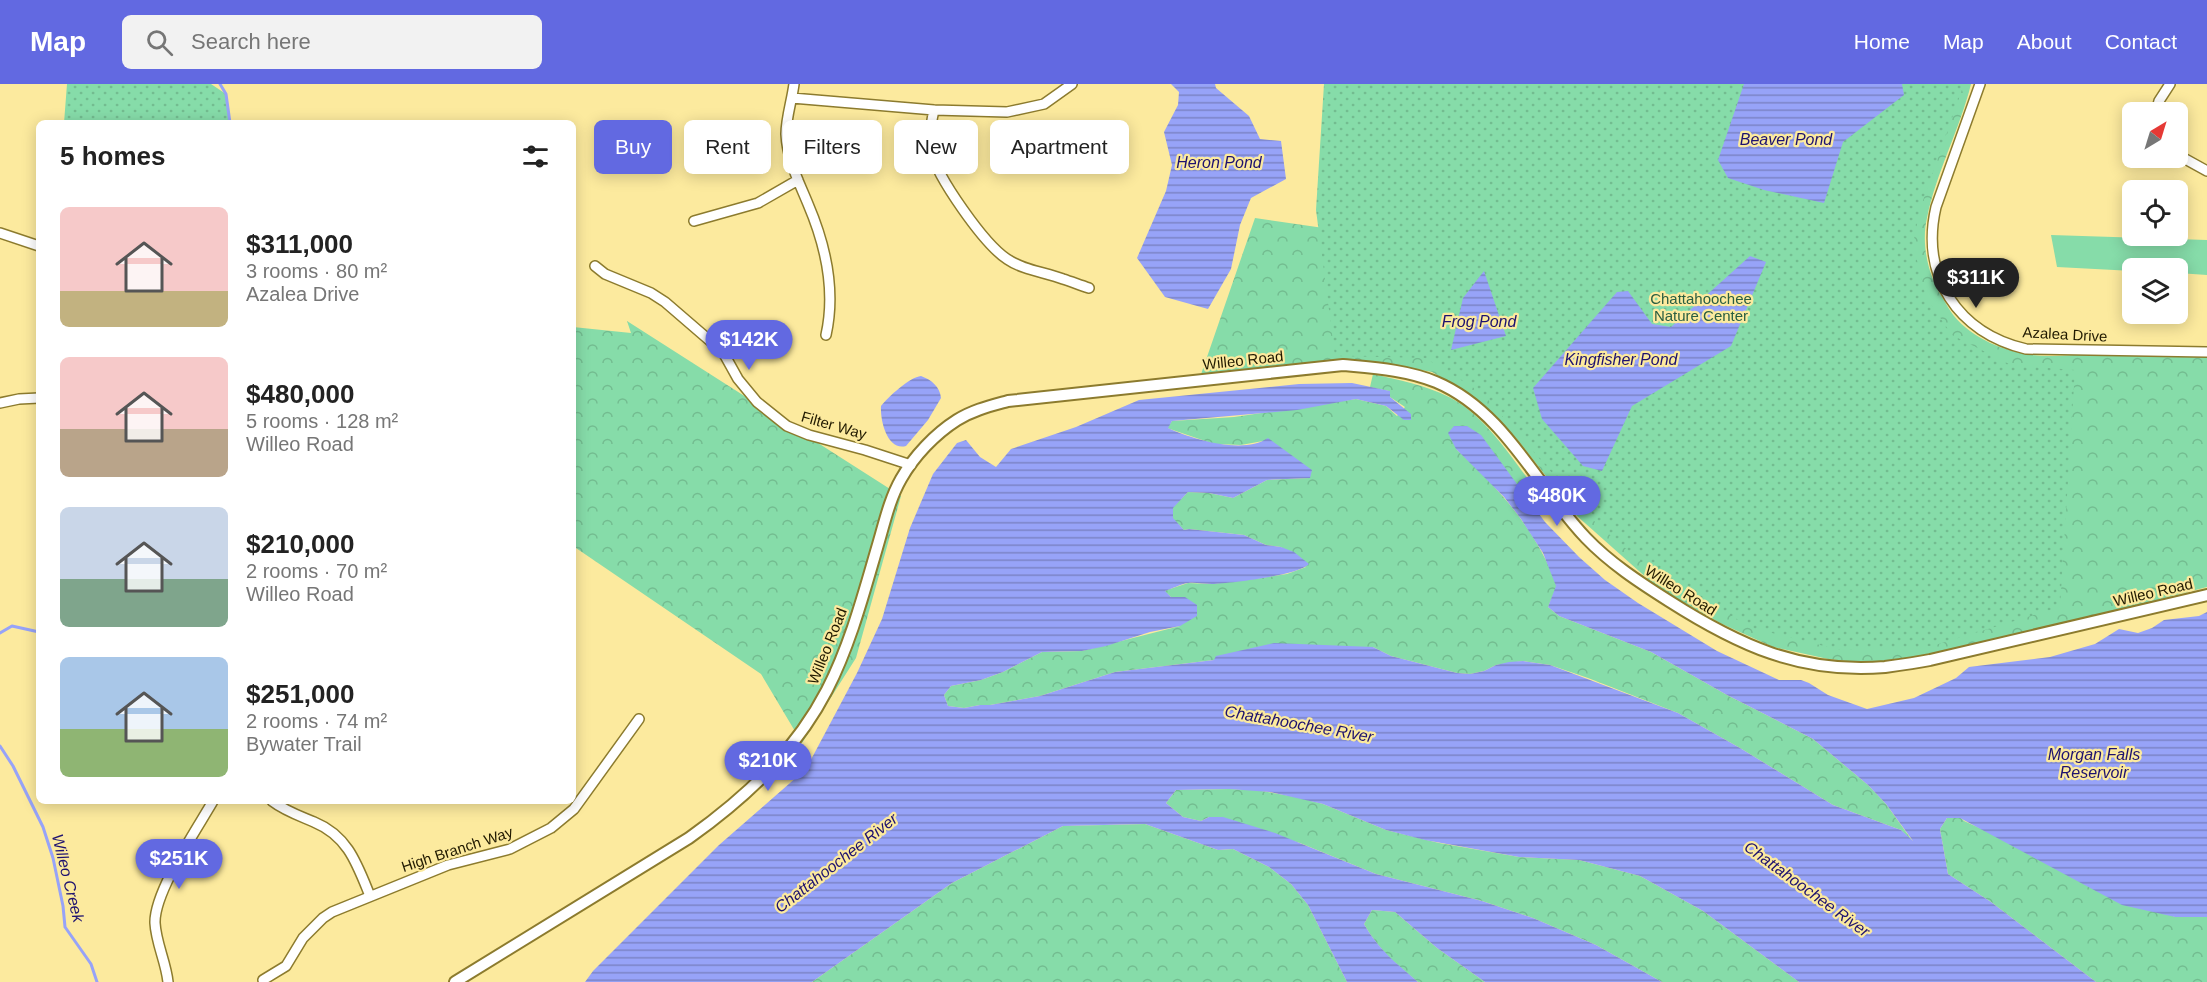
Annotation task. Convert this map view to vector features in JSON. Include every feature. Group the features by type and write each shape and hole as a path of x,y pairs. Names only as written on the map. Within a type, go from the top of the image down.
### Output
{"street":[{"path":"794,84 786,133 789,157 825,252 830,283 831,314 826,335"},
{"path":"792,98 934,110 1007,112 1044,104 1072,84"},
{"name":"Azalea Drive","path":"1980,84 1936,207 1932,227 1932,252 1935,265 1944,290 1958,309 1984,333 2026,349 2207,352"},
{"path":"2159,102 2170,84"},
{"path":"934,110 930,129 935,166 943,181 988,242 1008,260 1089,288"},
{"path":"2188,161 2207,171"},
{"path":"694,221 758,203 798,180"},
{"path":"0,233 36,245"},
{"name":"Filter Way","path":"595,266 605,274 651,293 665,302 723,352 738,379 777,421 809,435 911,465"},
{"name":"Willeo Road","path":"455,982 689,838 724,812 779,760 809,720 833,677 855,620 896,491 911,465 934,439 957,420 982,408 1008,401 1343,365 1377,368 1428,379 1466,399 1483,414 1508,440 1569,519 1610,560 1634,579 1698,619 1737,640 1773,655 1834,666 1877,667 1930,660 2207,595"},
{"path":"0,403 36,398"},
{"name":"High Branch Way","path":"263,980 286,966 303,938 322,918 448,865 510,849 551,828 574,809 639,719"},
{"path":"168,982 156,933 155,912 161,894 211,804"},
{"path":"277,804 328,829 340,838 354,857 370,896"}],"green space":[{"path":"67,84 211,84 226,94 230,120 64,120"},
{"name":"Chattahoochee Nature Center","path":"1324,84 1964,84 1920,209 1913,244 1926,297 1952,335 2011,365 2075,370 2060,607 1932,646 1840,650 1752,628 1644,564 1596,523 1482,393 1425,358 1335,356 1316,210"},
{"name":"Chattahoochee Nature Center","path":"1638,84 1971,84 1936,184 1925,228 1927,259 1937,288 1952,314 1963,326 1986,341 2012,351 2039,356 2125,351 2207,354 2207,587 1901,667 1828,659 1773,647 1722,624 1658,588 1577,516 1517,439 1494,415 1470,394 1432,372 1394,365 1198,383 1255,218 1704,283"},
{"path":"2051,235 2122,237 2122,246 2188,246 2188,239 2207,240 2207,275 2188,274 2188,258 2122,258 2122,270 2057,267"},
{"path":"627,321 901,496 856,658 802,743 761,674 576,548 576,327 631,333"},
{"path":"1373,374 1421,386 1463,405 1487,427 1510,455 1540,495 1525,495 1510,477 1456,449 1502,495 1539,547 1557,586 1548,607 1559,616 1651,652 1727,695 1813,739 1868,785 1886,804 1916,846 1901,830 1833,805 1678,713 1550,665 1523,661 1496,665 1470,674 1457,673 1391,656 1373,647 1214,660 1115,672 1040,696 964,708 948,706 944,695 951,686 981,680 1003,672 1042,652 1082,651 1180,626 1185,597 1171,597 1164,591 1188,583 1212,584 1261,578 1287,574 1306,567 1281,547 1266,545 1244,535 1184,530 1172,518 1173,507 1188,492 1233,498 1267,480 1309,478 1263,441 1241,445 1214,444 1167,428 1172,421 1234,417 1356,399 1386,406 1397,416 1405,407 1390,397 1389,391 1370,387"},
{"path":"1176,790 1256,790 1296,797 1323,804 1386,830 1439,843 1519,857 1579,860 1640,876 1703,911 1799,982 1662,982 1596,945 1533,918 1482,901 1376,874 1300,843 1209,817 1201,821 1183,817 1166,803"},
{"path":"1960,817 1964,821 2175,917 2207,917 2207,982 2096,982 1991,902 1948,874 1940,829 1947,818"},
{"path":"1145,824 1218,850 1233,849 1269,867 1291,884 1308,905 1347,982 812,982 952,883 1063,826"},
{"path":"1372,910 1395,912 1437,948 1485,982 1418,982 1388,956 1364,924"}],"water":[{"name":"Heron Pond","path":"1171,84 1215,84 1216,88 1249,116 1260,139 1281,141 1286,179 1251,198 1240,225 1231,269 1208,309 1165,297 1137,258 1166,191 1172,165 1164,132 1178,105 1179,92"},
{"name":"Beaver Pond","path":"1744,84 1902,84 1904,95 1843,142 1824,203 1764,190 1728,178 1718,160"},
{"name":"Kingfisher Pond","path":"1750,256 1766,262 1731,346 1632,406 1602,471 1583,466 1542,419 1533,388 1617,292 1628,291 1652,324 1671,327"},
{"name":"Frog Pond","path":"1484,271 1506,336 1451,350 1463,298"},
{"path":"921,376 935,384 941,398 928,420 906,446 899,446 889,439 886,433 881,406 905,384"},
{"name":"Morgan Falls Reservoir","path":"1352,383 1390,391 1390,397 1411,414 1411,420 1404,420 1386,406 1356,399 1297,410 1172,421 1168,428 1190,437 1218,444 1245,445 1258,443 1268,438 1312,470 1310,478 1267,480 1233,498 1188,492 1173,508 1173,518 1184,530 1244,535 1266,545 1294,552 1309,564 1291,572 1263,578 1179,585 1165,591 1171,597 1185,597 1197,605 1197,616 1180,626 1082,651 1042,652 1003,672 981,680 951,686 944,695 948,706 964,708 1040,696 1115,672 1214,660 1216,656 1274,643 1373,647 1391,656 1457,673 1470,674 1496,665 1523,661 1550,665 1678,713 1833,805 1901,830 1913,841 1886,804 1868,785 1813,739 1727,695 1651,652 1559,616 1548,607 1556,586 1543,553 1504,497 1456,449 1448,433 1454,426 1467,426 1481,435 1545,522 1605,580 1717,651 1779,680 1801,680 1828,695 1867,709 1914,698 1956,678 1969,667 2050,657 2095,644 2119,629 2138,633 2164,620 2199,616 2207,612 2207,917 2175,917 2122,905 1960,818 1947,818 1940,829 1948,874 1991,902 2096,982 1799,982 1703,911 1640,876 1579,860 1519,857 1425,840 1386,830 1323,804 1270,792 1229,789 1176,790 1166,803 1183,817 1201,821 1209,817 1223,817 1275,833 1376,874 1482,901 1533,918 1596,945 1662,982 1485,982 1437,948 1395,912 1372,910 1364,924 1388,956 1418,982 1347,982 1308,905 1291,884 1269,867 1233,849 1218,850 1145,824 1063,826 952,883 812,982 585,982 593,971 719,845 806,769 857,673 882,619 910,528 933,474 957,443 966,440 980,457 996,467 1011,449 1076,427 1139,400 1299,384"}],"waterway":[{"name":"Willeo Creek","path":"220,84 226,94 230,120"},
{"name":"Willeo Creek","path":"0,633 12,626 36,631"},
{"name":"Willeo Creek","path":"0,746 13,766 43,827 53,858 65,927 91,964 97,982"}],"water label":[{"name":"Chattahoochee River","path":"1299,724"},
{"name":"Chattahoochee River","path":"836,863"},
{"name":"Chattahoochee River","path":"1807,889"}]}
